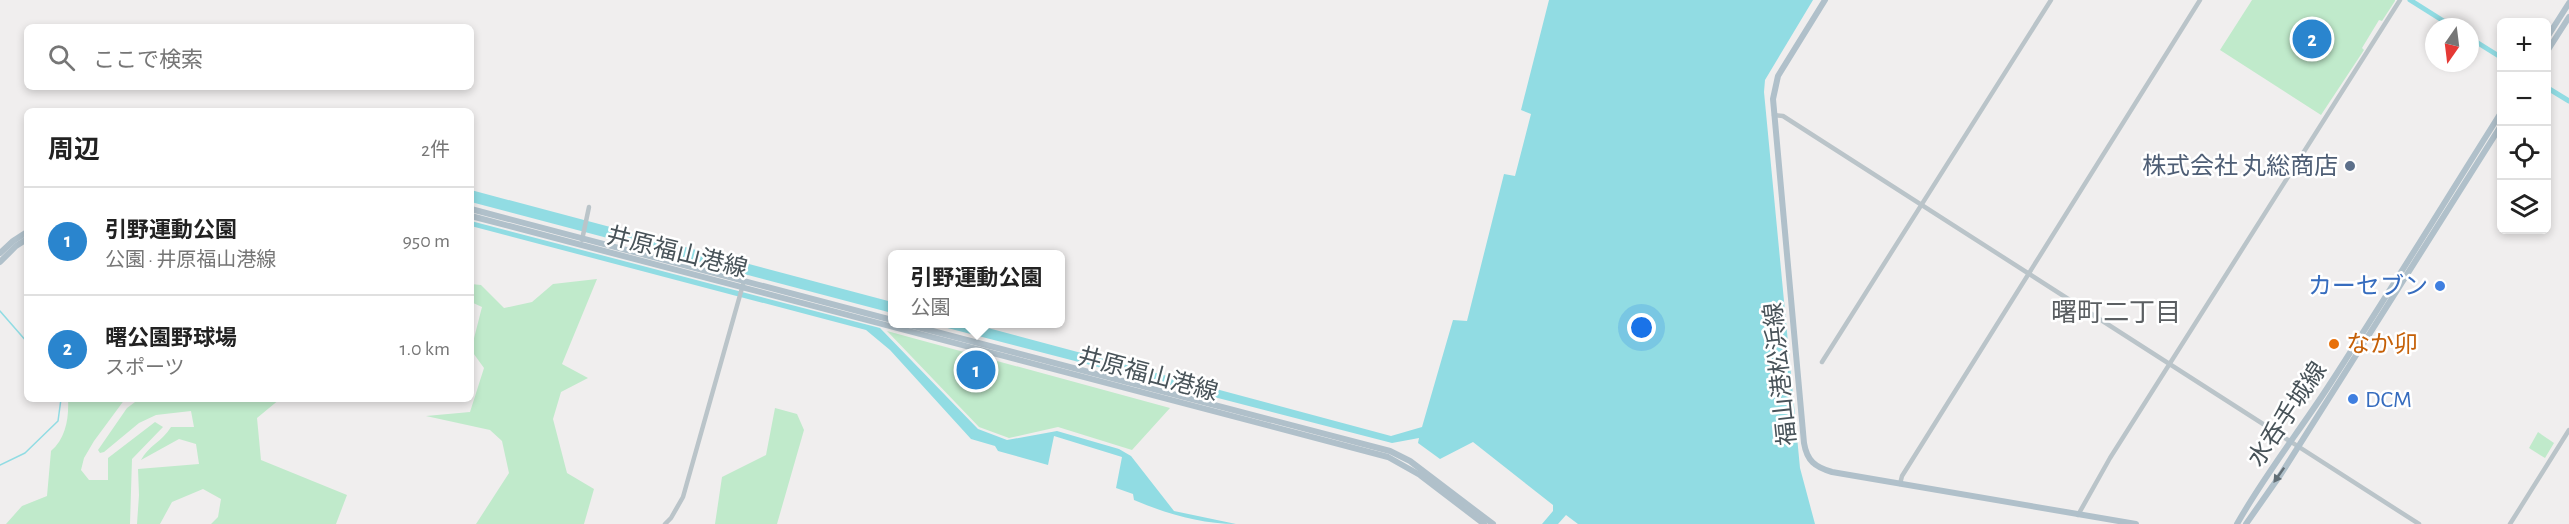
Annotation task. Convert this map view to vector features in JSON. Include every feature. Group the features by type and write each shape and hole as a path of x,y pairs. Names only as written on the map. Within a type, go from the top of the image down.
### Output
{"main road":[{"name":"福山港松浜線","path":"1825,0 1778,76 1773,99 1806,455 1814,465 1832,472 2136,524"},
{"path":"2551,32 2569,3"},
{"path":"2551,46 2569,17"},
{"name":"水呑手城線","path":"2246,524 2282,474 2294,445 2497,119"},
{"name":"水呑手城線","path":"2237,524 2252,498 2294,445 2501,126"},
{"name":"井原福山港線","path":"474,210 888,322"},
{"name":"井原福山港線","path":"474,217 582,239"},
{"path":"0,253 24,234"},
{"path":"0,262 24,241"},
{"name":"井原福山港線","path":"744,284 888,319"},
{"name":"井原福山港線","path":"909,328 1388,456 1413,470 1484,524"},
{"name":"井原福山港線","path":"921,328 1390,451 1410,461 1493,524"}],"street":[{"path":"1822,362 2051,0"},
{"path":"1900,484 1902,476 1918,449 2200,0"},
{"path":"2078,515 2110,458 2400,0"},
{"path":"1774,115 1783,116 2419,524"},
{"path":"582,239 589,207"},
{"path":"665,524 672,518 683,497 744,284"},
{"path":"2510,524 2569,430"}],"green space":[{"path":"2252,0 2395,1 2382,21 2379,20 2362,48 2364,50 2321,115 2220,50"},
{"path":"597,279 562,364 588,378 561,392 553,419 567,473 594,489 584,524 476,524 509,473 502,441 490,430 426,416 470,412 474,402 484,368 474,354 474,338 482,307 474,303 474,284 481,285 504,308 532,302 553,284"},
{"path":"887,331 1170,408 1132,450 1058,427 1009,438 979,427"},
{"path":"68,402 123,402 84,458 81,470 89,480 108,480 108,458 155,422 163,427 132,459 130,524 6,524 22,506 47,496 51,451 63,434"},
{"path":"135,402 276,402 257,418 261,460 347,495 336,524 211,524 218,517 221,499 203,489 172,502 160,524 137,524 138,469 199,464 196,444 179,439 141,460 171,427 194,427 191,411 156,415 139,423 100,453 98,450 127,408"},
{"path":"775,408 797,414 804,430 777,524 715,524 722,477 766,455"},
{"path":"2538,432 2554,443 2545,458 2529,448"}],"water":[{"path":"1549,0 1813,0 1765,80 1764,92 1800,468 1815,524 1578,524 1566,515 1558,524 1542,524 1553,511 1553,505 1473,442 1440,459 1418,443 1419,438 1392,443 947,328 988,328 1391,436 1422,427 1453,320 1467,321 1504,174 1515,176 1531,114 1521,110"},
{"path":"474,191 888,301 888,312 474,203"},
{"path":"474,222 880,328 978,429 1007,440 1057,431 1119,449 1131,456 1174,511 1236,524 1184,517 1134,500 1133,494 1116,488 1122,457 1054,436 1048,465 998,451 995,446 971,439 890,350 866,330 474,227"}],"waterway":[{"path":"2410,0 2439,18"},
{"path":"2479,44 2497,55"},
{"path":"2551,90 2569,101"},
{"path":"0,311 24,339"},
{"path":"0,465 25,453 58,421 61,402"}],"place":[{"name":"曙公園野球場","path":"2312,39"},
{"name":"株式会社 丸総商店","path":"2350,166"},
{"name":"カーセブン","path":"2440,286"},
{"name":"なか卯","path":"2334,344"},
{"name":"引野運動公園","path":"976,370"},
{"name":"DCM","path":"2353,399"}],"district":[{"name":"曙町二丁目","path":"2116,312"}]}
